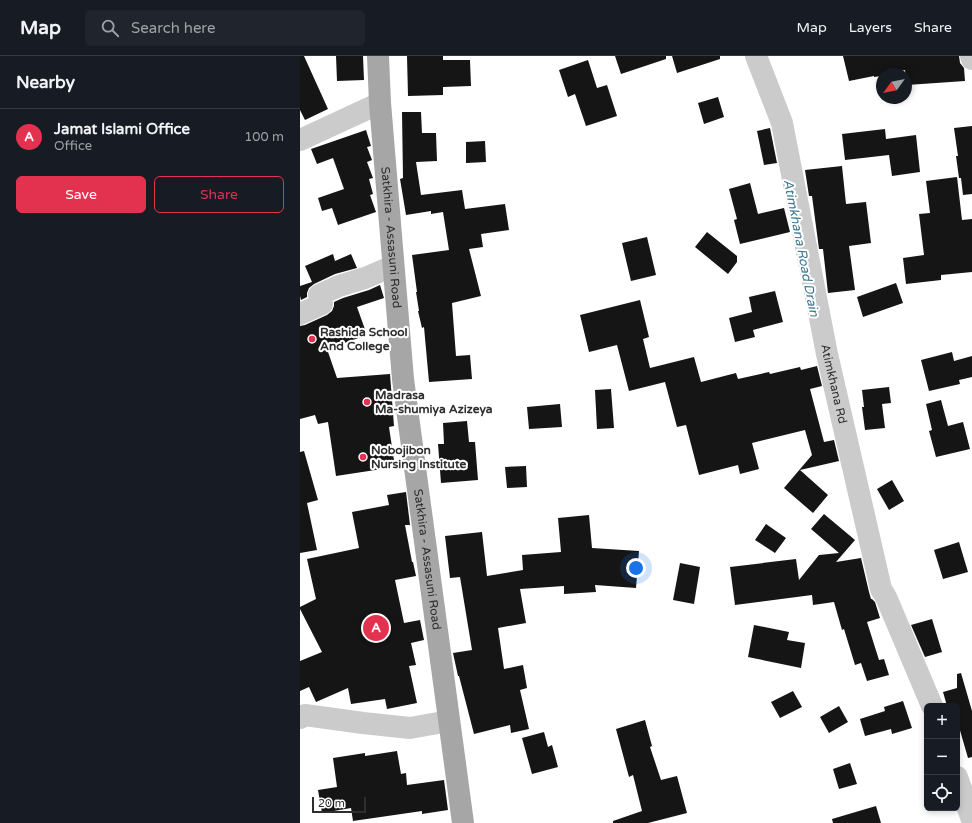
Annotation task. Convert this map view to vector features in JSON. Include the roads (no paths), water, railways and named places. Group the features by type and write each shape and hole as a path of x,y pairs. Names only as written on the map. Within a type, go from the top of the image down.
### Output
{"main road":[{"name":"Satkhira - Assasuni Road","path":"378,56 380,103 403,379 463,823"}],"street":[{"name":"Atimkhana Rd","path":"756,56 782,123 827,354 881,589 886,597 931,703"},
{"path":"300,140 380,103"},
{"path":"300,314 322,304 319,295 393,266"},
{"path":"300,718 305,715 363,724 410,728 449,721"},
{"path":"960,786 972,820"}],"place":[{"name":"Rashida School And College","path":"312,339"},
{"name":"Madrasa Ma-shumiya Azizeya","path":"367,402"},
{"name":"Nobojibon Nursing Institute","path":"363,457"},
{"name":"Jamat Islami Office","path":"376,628"}],"water label":[{"name":"Atimkhana Road Drain","path":"801,248"}]}
